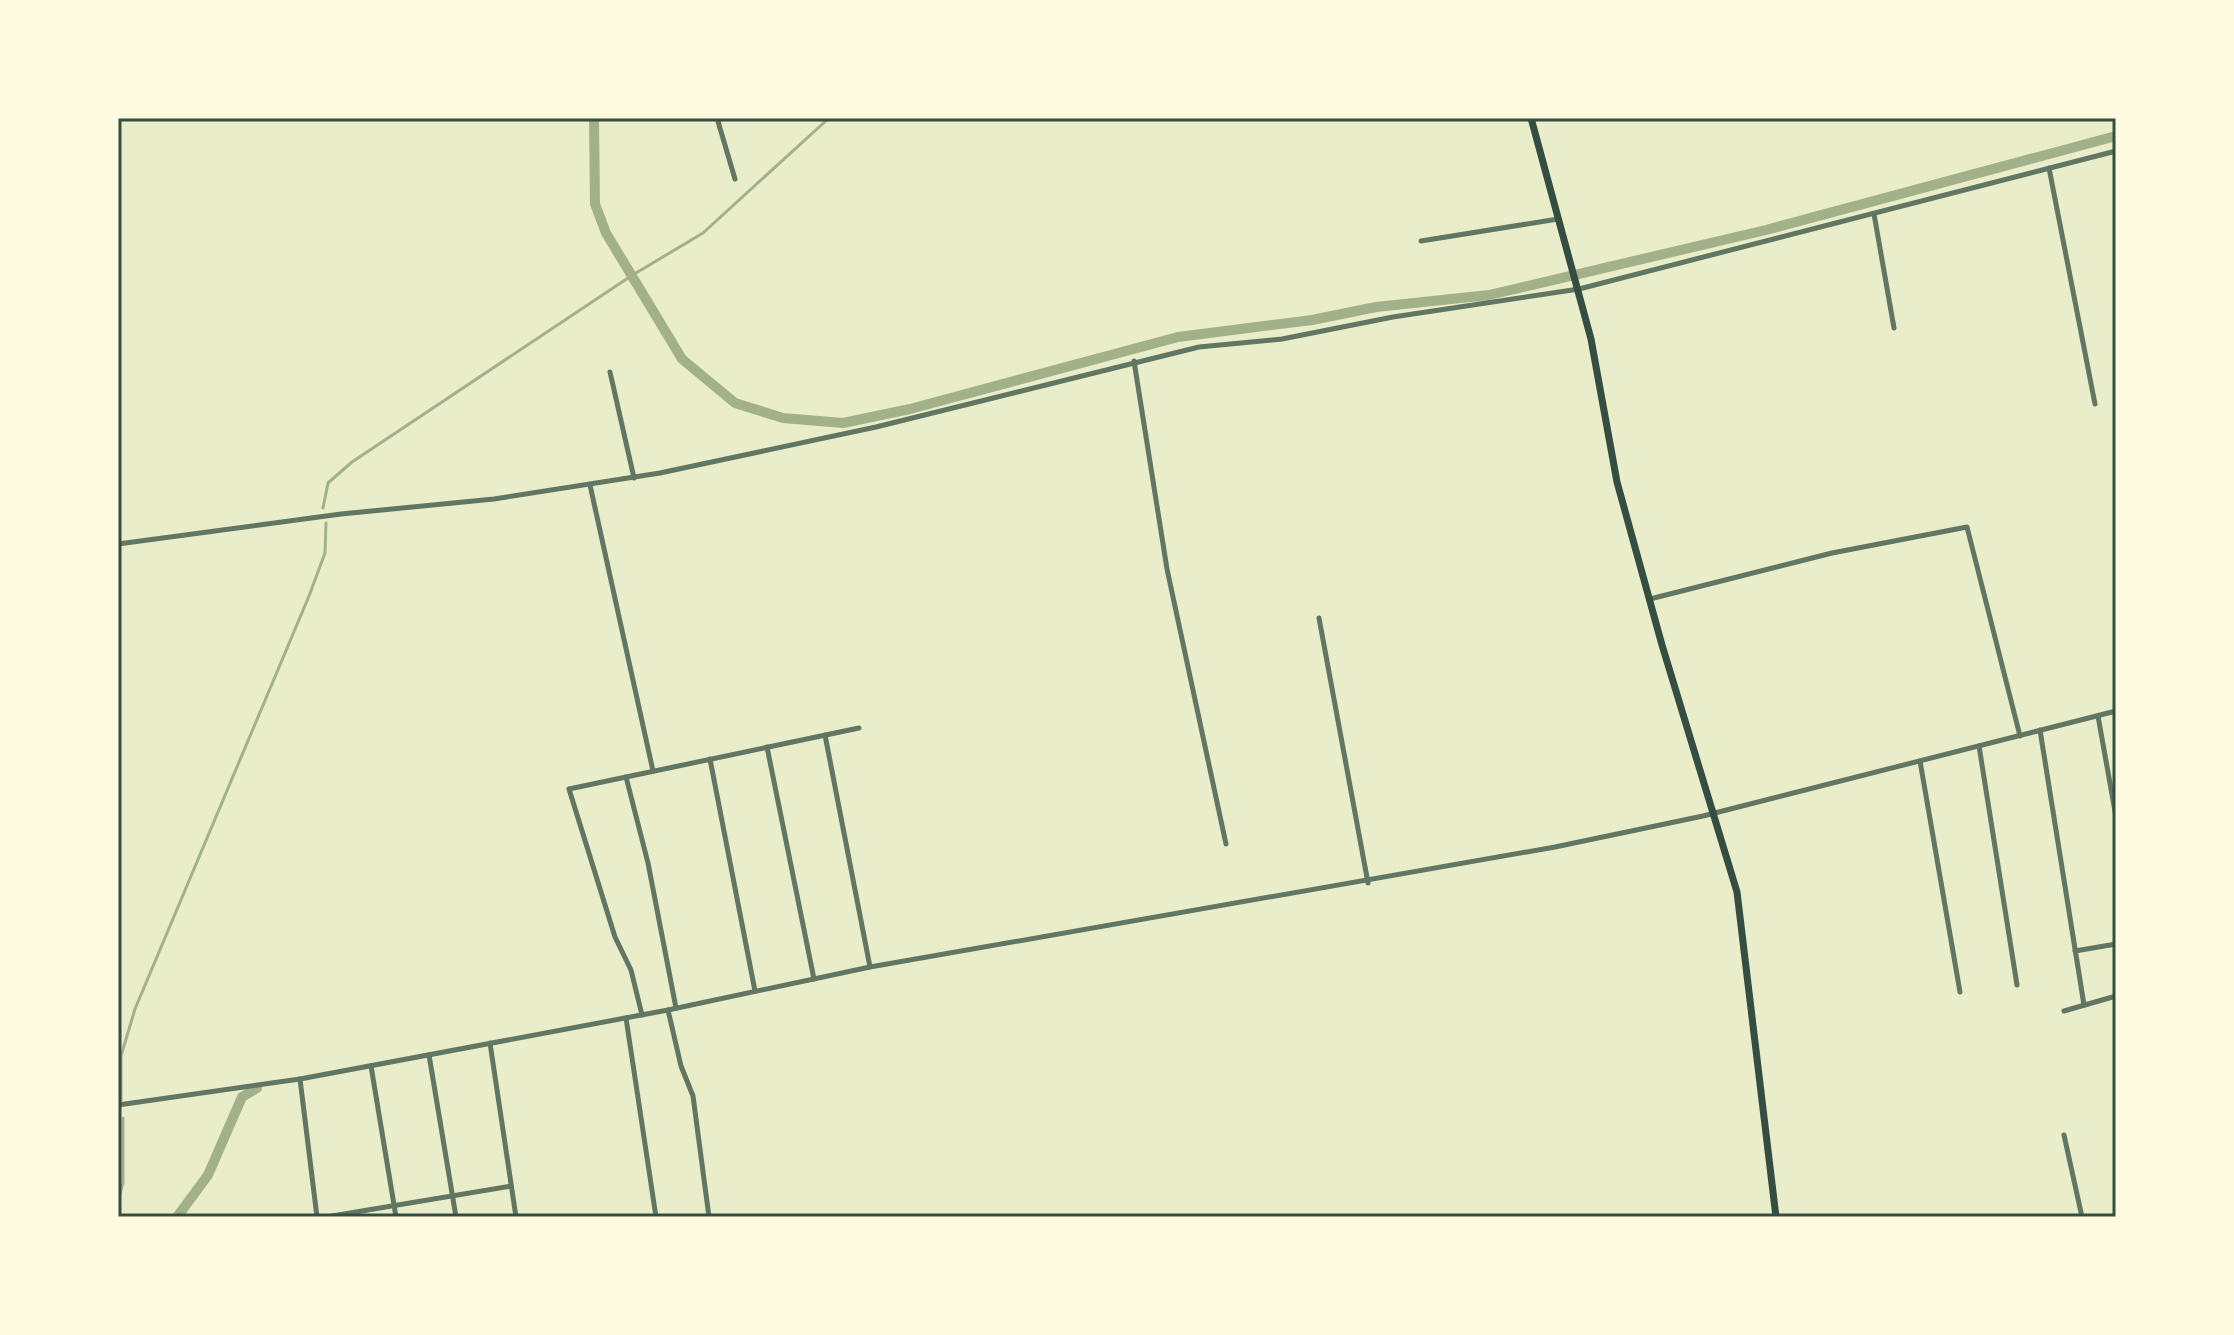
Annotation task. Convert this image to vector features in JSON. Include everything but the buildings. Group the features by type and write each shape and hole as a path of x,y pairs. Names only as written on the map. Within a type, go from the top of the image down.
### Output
{"main road":[{"path":"1531,118 1573,263 1617,482 1737,892 1776,1217"}],"street":[{"path":"717,118 735,179"},
{"path":"118,544 215,529 634,478 876,427 1199,347 1282,339 1578,285 1874,214 2116,151"},
{"path":"2049,168 2095,404"},
{"path":"1874,214 1894,328"},
{"path":"1421,241 1559,218"},
{"path":"1134,361 1167,569 1226,844"},
{"path":"610,372 634,478"},
{"path":"590,485 653,771"},
{"path":"1650,599 1832,553 1967,527 2020,736"},
{"path":"1319,618 1368,883"},
{"path":"118,1105 300,1079 668,1010 870,967 1368,883 1715,813 2116,711"},
{"path":"2098,716 2116,817"},
{"path":"642,1015 631,970 615,937 569,789 859,728"},
{"path":"2040,730 2084,1005"},
{"path":"825,735 870,967"},
{"path":"1979,746 2017,985"},
{"path":"767,747 814,979"},
{"path":"710,759 755,991"},
{"path":"1920,761 1960,992"},
{"path":"626,777 648,863 676,1008"},
{"path":"2075,951 2116,944"},
{"path":"2064,1011 2116,996"},
{"path":"668,1010 681,1066 693,1096 709,1217"},
{"path":"626,1018 656,1217"},
{"path":"490,1043 516,1217"},
{"path":"429,1055 456,1217"},
{"path":"371,1066 396,1217"},
{"path":"300,1079 317,1217"},
{"path":"2064,1135 2082,1217"},
{"path":"326,1217 511,1186"}],"waterway":[{"path":"594,118 595,204 606,233 682,359 735,403 783,418 843,423 910,409 1178,337 1312,320 1376,307 1489,295 1766,230 2116,136"},
{"path":"323,508 328,483 352,462 631,276 703,233 829,118"},
{"path":"121,1100 121,1056 135,1009 309,596 325,553 326,523"},
{"path":"177,1217 208,1175 242,1097 257,1088"},
{"path":"118,1201 123,1183 123,1118"}]}
